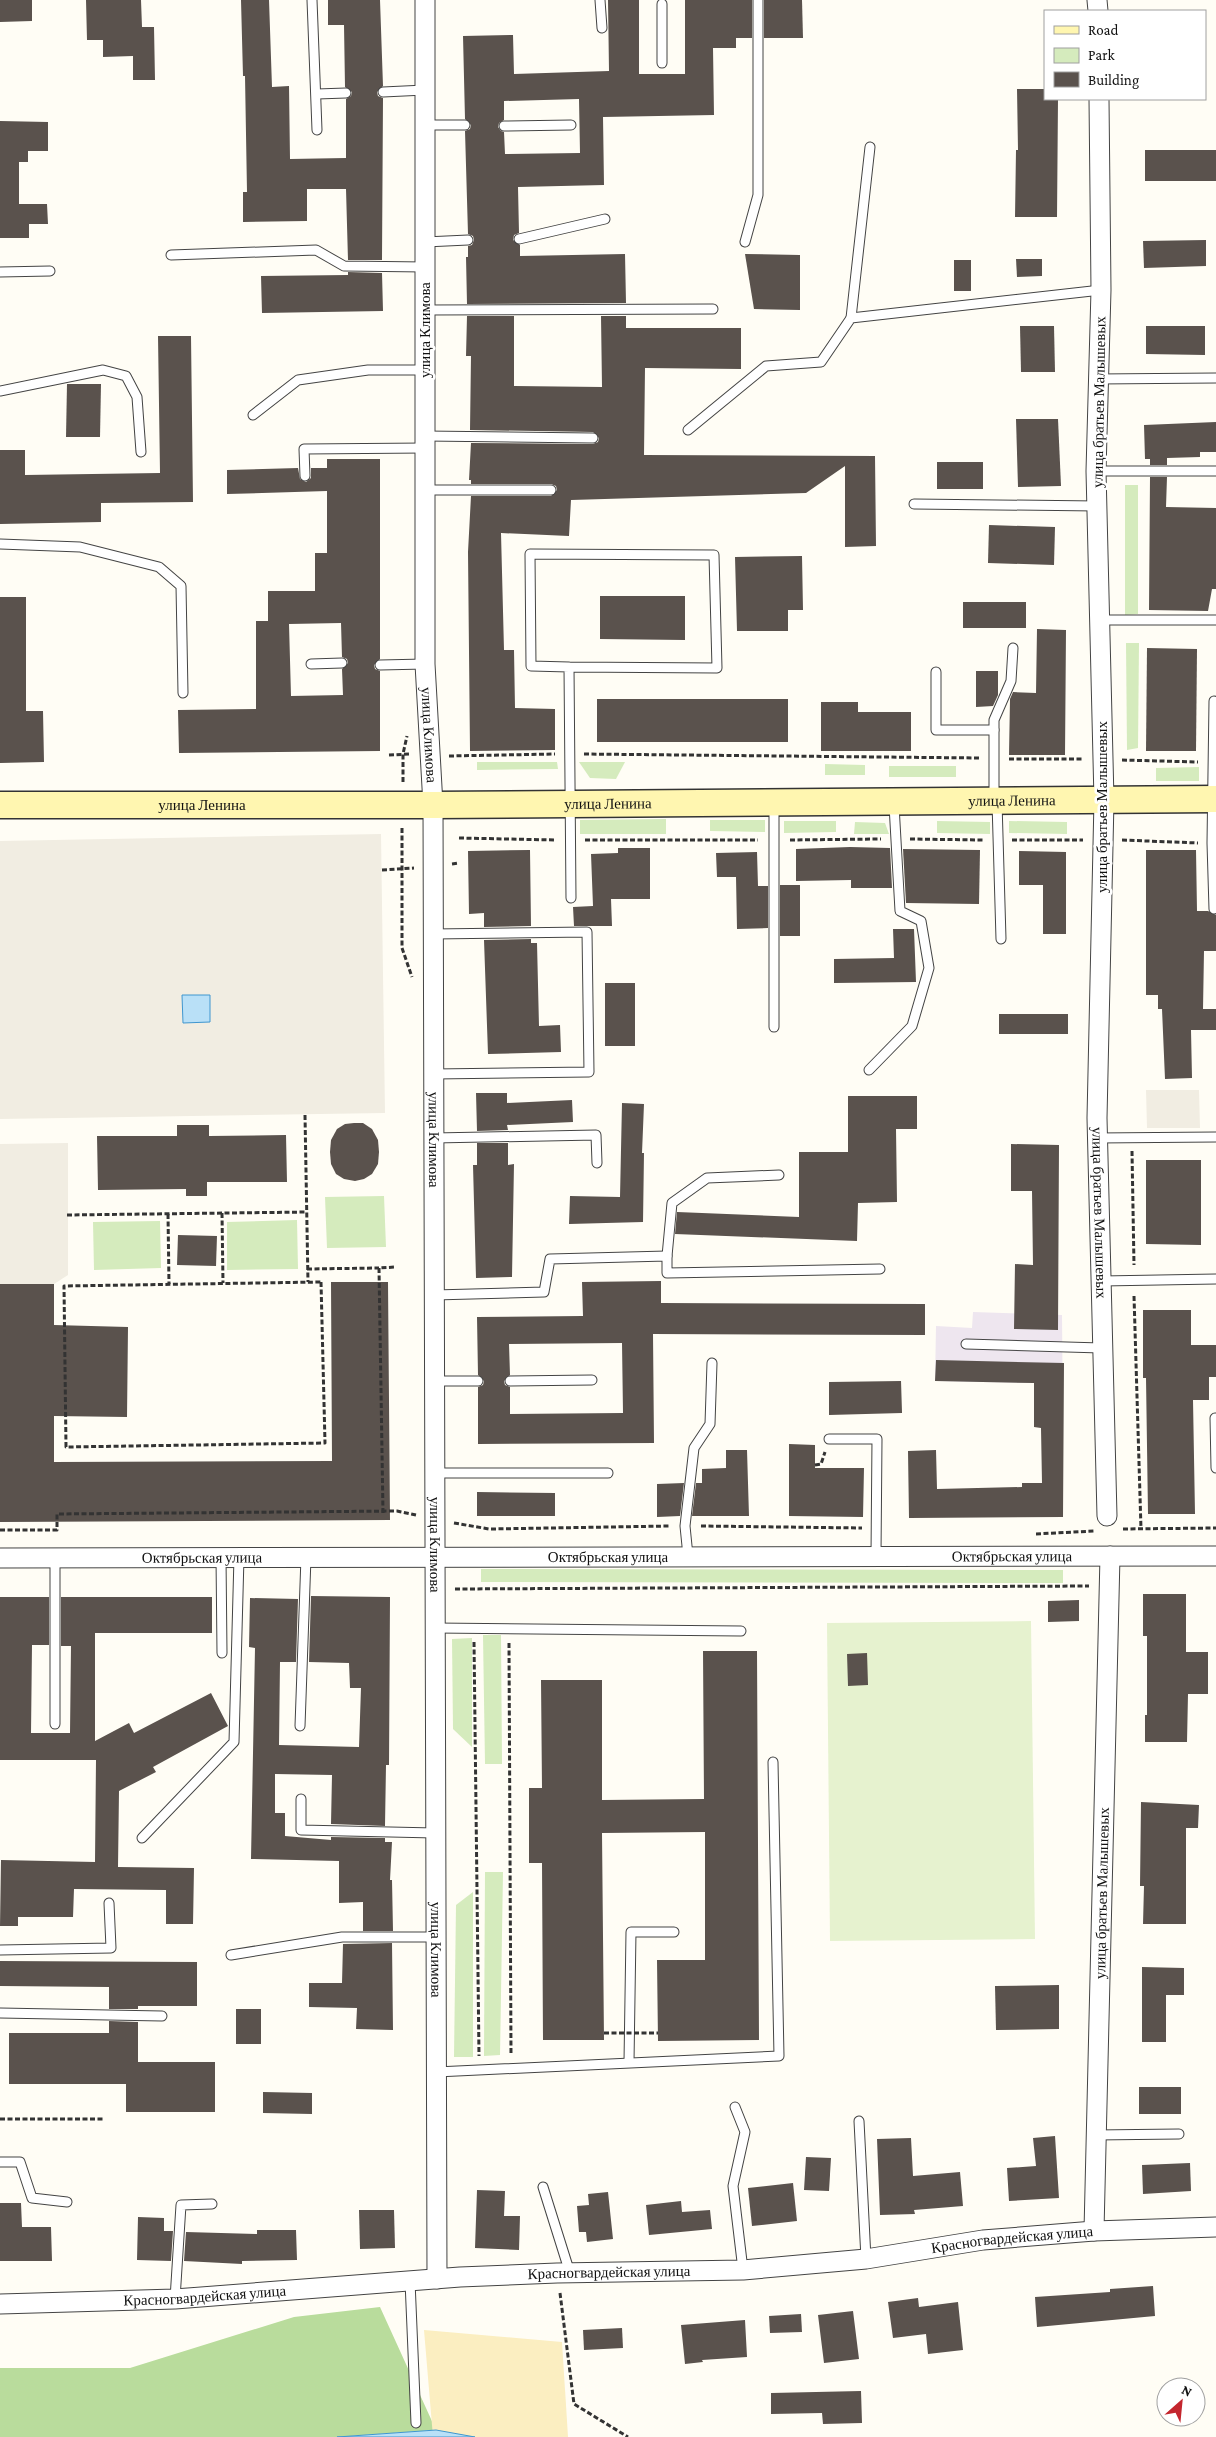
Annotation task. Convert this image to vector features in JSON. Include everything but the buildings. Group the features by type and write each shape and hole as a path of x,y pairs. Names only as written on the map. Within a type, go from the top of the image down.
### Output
{"street":[{"name":"улица Климова","path":"425,0 425,664 433,805 437,2279"},
{"name":"улица братьев Малышевых","path":"1098,100 1101,290 1096,471 1104,840 1098,1138 1102,1281 1101,1348 1108,1525"},
{"name":"улица Ленина","path":"0,805 433,805 1215,799"},
{"name":"Октябрьская улица","path":"0,1558 876,1555 1216,1556"},
{"name":"улица братьев Малышевых","path":"1094,2232 1110,1556"},
{"name":"Красногвардейская улица","path":"0,2304 175,2299 437,2279 564,2273 742,2270 866,2259 983,2240 1216,2226"}],"lane":[{"path":"312,0 317,130"},
{"path":"600,0 602,28"},
{"path":"745,242 758,195 758,0"},
{"path":"662,4 662,63"},
{"path":"383,92 425,90"},
{"path":"317,94 346,93"},
{"path":"425,125 465,125"},
{"path":"504,126 571,125"},
{"path":"688,430 766,366 820,362 851,318 870,147"},
{"path":"520,239 605,219"},
{"path":"425,242 468,240"},
{"path":"171,255 316,250 344,266 425,267"},
{"path":"0,272 50,271"},
{"path":"851,318 1101,290"},
{"path":"425,310 713,309"},
{"path":"0,391 103,370 126,376 137,397 141,452"},
{"path":"253,415 298,380 368,370 425,370"},
{"path":"1098,379 1216,378"},
{"path":"305,476 304,449 425,442 593,438"},
{"path":"1096,471 1216,471"},
{"path":"425,490 551,490"},
{"path":"914,504 1097,506"},
{"path":"0,544 80,548 159,567 181,586 183,693"},
{"path":"530,554 714,555 717,668 570,666 531,666 530,554"},
{"path":"1100,620 1216,620"},
{"path":"1001,939 995,800 994,720 1011,681 1012,648"},
{"path":"311,664 342,663"},
{"path":"380,665 425,664"},
{"path":"570,666 571,898"},
{"path":"936,672 936,730 994,730"},
{"path":"1214,701 1215,799 1212,843 1214,909"},
{"path":"869,1070 912,1026 928,968 921,921 900,911 894,800"},
{"path":"774,802 774,1027"},
{"path":"433,934 587,932 589,1072 434,1074"},
{"path":"434,1138 596,1135 597,1163"},
{"path":"1098,1138 1216,1137"},
{"path":"779,1175 707,1178 672,1203 667,1273 880,1269"},
{"path":"434,1295 544,1292 550,1259 667,1256"},
{"path":"1102,1281 1216,1279"},
{"path":"966,1344 1101,1348"},
{"path":"688,1556 685,1526 694,1448 710,1424 712,1363"},
{"path":"510,1381 592,1380"},
{"path":"434,1381 478,1381"},
{"path":"1215,1418 1216,1468"},
{"path":"829,1440 876,1439 878,1529 876,1555"},
{"path":"434,1473 608,1473"},
{"path":"221,1557 222,1653"},
{"path":"142,1838 234,1742 240,1557"},
{"path":"300,1726 306,1557"},
{"path":"55,1558 55,1724"},
{"path":"434,1628 741,1631"},
{"path":"435,2072 779,2056 773,1762"},
{"path":"302,1799 301,1830 435,1833"},
{"path":"0,1950 111,1948 109,1903"},
{"path":"629,2062 631,1932 674,1932"},
{"path":"231,1955 342,1937 435,1937"},
{"path":"0,2013 162,2016"},
{"path":"735,2107 745,2132 734,2186 742,2270"},
{"path":"859,2121 866,2259"},
{"path":"1095,2135 1179,2134"},
{"path":"0,2162 20,2162 32,2198 67,2202"},
{"path":"543,2187 564,2273"},
{"path":"175,2299 180,2205 212,2204"},
{"path":"410,2281 416,2422"}],"path":[{"path":"388,755 570,754 994,758 1215,763"},
{"path":"459,838 571,840 1104,840 1212,843"},
{"path":"305,1115 308,1282"},
{"path":"1131,1138 1142,1529"},
{"path":"67,1215 307,1212"},
{"path":"222,1213 222,1283"},
{"path":"168,1214 169,1284"},
{"path":"307,1268 396,1267"},
{"path":"379,1268 383,1513"},
{"path":"321,1282 324,1443 66,1447 64,1286 222,1283 321,1282"},
{"path":"815,1462 822,1462"},
{"path":"0,1530 57,1530 57,1514 383,1513 397,1511 489,1529 685,1526 878,1529"},
{"path":"1032,1534 1108,1525 1142,1529 1216,1528"},
{"path":"434,1589 1109,1586"},
{"path":"474,1629 479,2069"},
{"path":"509,1630 511,2067"},
{"path":"604,2033 658,2033"},
{"path":"0,2119 104,2119"},
{"path":"564,2273 574,2404 628,2437"}],"shaded area":[{"path":"381,834 385,1113 0,1119 0,841"},
{"path":"1146,1090 1199,1090 1200,1128 1147,1128"},
{"path":"68,1143 68,1275 54,1284 0,1284 0,1144"},
{"path":"973,1312 1062,1315 1063,1428 1034,1427 1034,1383 935,1381 936,1326 972,1328"}],"green space":[{"path":"1125,485 1138,485 1138,614 1125,615"},
{"path":"1126,643 1139,643 1138,748 1127,750"},
{"path":"477,762 557,762 558,769 477,770"},
{"path":"579,762 625,762 616,779 590,778"},
{"path":"825,764 865,765 865,775 825,775"},
{"path":"889,766 956,766 956,777 889,777"},
{"path":"1199,767 1199,781 1156,781 1156,768"},
{"path":"666,819 666,834 580,834 580,820"},
{"path":"710,820 765,820 765,832 710,831"},
{"path":"784,821 836,821 836,832 784,833"},
{"path":"937,821 990,822 990,834 937,833"},
{"path":"1009,821 1067,822 1067,834 1009,833"},
{"path":"855,822 885,823 889,834 854,834"},
{"path":"384,1196 386,1247 327,1248 325,1197"},
{"path":"297,1220 298,1269 227,1270 227,1222"},
{"path":"160,1221 161,1268 94,1270 93,1222"},
{"path":"481,1569 1063,1570 1063,1583 481,1582"},
{"path":"1031,1621 1035,1939 830,1941 827,1623"},
{"path":"483,1635 501,1635 502,1764 485,1764"},
{"path":"472,1638 472,1747 453,1729 452,1639"},
{"path":"485,1872 503,1872 500,2055 484,2056"},
{"path":"473,1892 473,2057 454,2057 456,1905"},
{"path":"380,2307 436,2430 337,2437 0,2437 0,2368 130,2368 294,2317"}],"sand":[{"path":"424,2330 562,2342 568,2437 433,2437"}],"water":[{"path":"182,995 210,995 210,1022 183,1023"},
{"path":"436,2430 475,2437 337,2437"}]}
